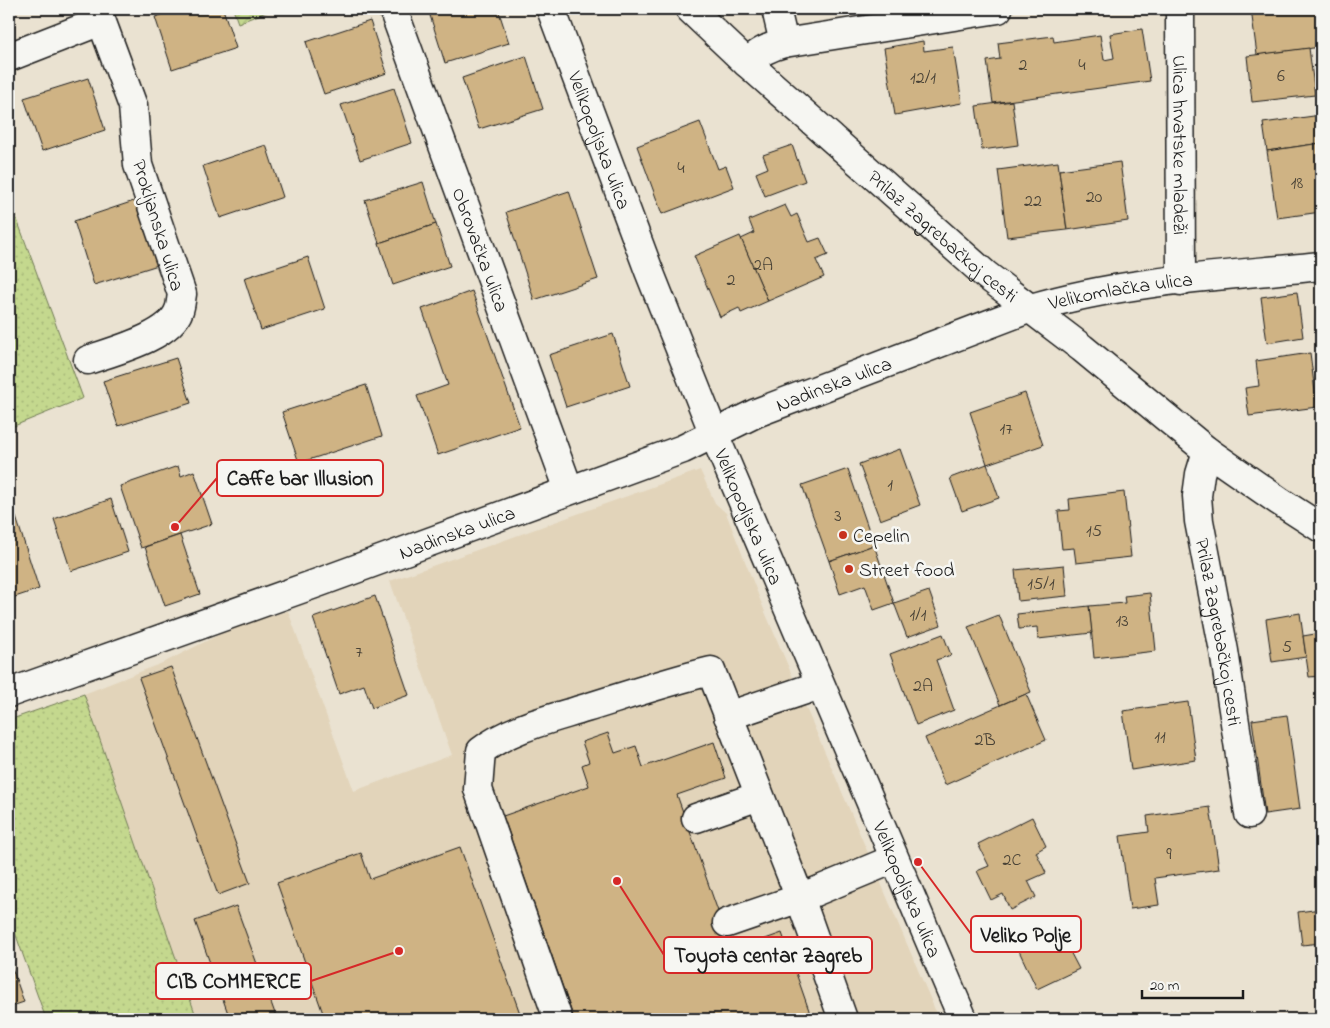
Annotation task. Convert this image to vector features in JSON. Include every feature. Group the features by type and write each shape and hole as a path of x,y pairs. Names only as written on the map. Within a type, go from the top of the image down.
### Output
{"street":[{"name":"Obrovačka ulica","path":"393,9 569,490"},
{"name":"Velikopoljska ulica","path":"551,9 649,271 714,434 963,1019"},
{"name":"Prilaz Zagrebačkoj cesti","path":"690,9 746,63 986,276 1082,348 1206,451 1321,528"},
{"path":"776,9 784,43"},
{"path":"746,63 756,54 769,47 784,43 933,14 998,9"},
{"name":"Ulica hrvatske mladeži","path":"1180,9 1181,281"},
{"path":"9,57 99,15"},
{"name":"Prokljanska ulica","path":"88,360 156,335 167,328 179,311 182,294 138,166 133,106 99,15"},
{"name":"Velikomlačka ulica","path":"900,358 1031,308 1104,290 1321,266"},
{"name":"Nadinska ulica","path":"9,693 312,585 683,449 756,413 900,358"},
{"name":"Prilaz Zagrebačkoj cesti","path":"1206,451 1197,496 1199,521 1224,651 1249,814"},
{"path":"558,1019 478,789 481,751 493,741 535,724 675,680 711,671 800,898 843,1019"},
{"path":"728,716 820,686"},
{"path":"696,818 759,796"},
{"path":"727,923 800,898 894,859"}],"shaded area":[{"path":"700,470 715,503 726,513 765,612 939,1019 197,1019 84,694 165,662 238,625 288,611 354,791 452,755 390,581"}],"green space":[{"path":"233,9 274,9 238,23"},
{"path":"9,198 83,398 9,428"},
{"path":"84,694 197,1019 46,1019 9,916 9,720"}],"building":[{"path":"180,9 223,9 236,48 172,69 155,17"},
{"path":"428,9 498,9 509,43 445,63"},
{"path":"1251,9 1321,9 1321,47 1257,55"},
{"path":"370,21 387,73 324,94 306,42"},
{"path":"1142,29 1150,81 993,103 987,61 1000,59 998,43 1053,36 1054,42 1100,35 1104,60 1114,58 1110,34"},
{"path":"923,41 924,51 953,47 962,103 895,115 884,48"},
{"path":"1309,48 1315,95 1252,102 1247,56"},
{"path":"526,56 543,109 479,129 462,78"},
{"path":"88,78 105,130 42,151 24,98"},
{"path":"394,88 412,143 360,160 341,105"},
{"path":"1012,101 1018,145 982,150 976,106"},
{"path":"1321,115 1321,143 1267,151 1263,123"},
{"path":"700,122 718,169 726,166 734,187 662,214 637,146"},
{"path":"1321,143 1321,212 1277,218 1267,151"},
{"path":"266,145 283,197 220,218 203,166"},
{"path":"792,145 805,181 765,196 756,173 768,168 763,155"},
{"path":"1058,162 1067,230 1007,237 998,170"},
{"path":"1120,162 1128,221 1067,230 1059,170"},
{"path":"423,182 436,224 379,243 365,200"},
{"path":"569,191 598,279 534,300 506,212"},
{"path":"137,200 158,265 94,285 74,221"},
{"path":"785,205 791,217 797,214 809,242 820,238 828,255 816,260 824,277 768,301 741,239 754,233 749,220"},
{"path":"436,224 450,266 393,285 379,243"},
{"path":"740,236 768,301 741,313 739,308 720,317 694,256"},
{"path":"308,257 325,309 261,330 244,278"},
{"path":"472,291 520,427 438,455 417,396 448,385 422,309"},
{"path":"1297,292 1303,337 1267,343 1261,297"},
{"path":"613,334 630,386 566,407 549,355"},
{"path":"1310,353 1317,407 1249,416 1245,388 1259,386 1256,361"},
{"path":"176,358 191,403 118,426 103,381"},
{"path":"366,385 382,436 299,463 282,412"},
{"path":"1025,393 1043,445 987,464 970,412"},
{"path":"900,449 920,505 880,520 859,464"},
{"path":"987,464 999,498 962,511 950,478"},
{"path":"178,466 181,476 194,471 212,524 141,548 120,486"},
{"path":"848,469 874,545 829,561 802,485"},
{"path":"1124,492 1131,557 1076,563 1074,548 1062,549 1058,511 1070,510 1069,499"},
{"path":"111,499 128,552 71,571 54,519"},
{"path":"16,517 39,589 9,599 9,519"},
{"path":"180,535 200,594 165,606 145,547"},
{"path":"874,545 894,603 874,610 865,585 840,594 829,561"},
{"path":"1064,565 1067,596 1018,601 1015,570"},
{"name":"Cepelin","path":"929,591 941,625 907,637 894,603"},
{"path":"1150,593 1156,651 1094,658 1089,606 1125,603 1124,596"},
{"path":"375,596 409,695 372,708 364,685 339,694 313,618"},
{"path":"1089,606 1092,633 1038,639 1037,627 1019,629 1017,614"},
{"path":"1300,613 1306,657 1272,662 1266,619"},
{"path":"999,615 1031,692 1000,705 968,627"},
{"path":"1321,633 1321,676 1309,677 1303,636"},
{"path":"943,634 951,655 936,660 954,710 916,725 890,654"},
{"path":"171,667 250,883 218,895 139,678"},
{"path":"1026,694 1046,740 945,785 925,738"},
{"path":"1188,702 1196,760 1131,770 1123,711"},
{"path":"1287,715 1300,809 1265,814 1252,720"},
{"path":"608,733 615,753 636,746 643,767 714,742 726,778 677,795 732,951 782,933 812,1019 574,1019 503,816 589,786 582,765 589,762 582,742"},
{"path":"1210,807 1219,869 1155,878 1159,905 1130,909 1120,836 1149,832 1147,816"},
{"path":"1032,817 1046,846 1036,852 1046,873 1028,881 1036,897 1010,910 1003,894 991,900 977,871 989,866 978,844"},
{"path":"460,847 522,1019 325,1019 277,883 361,853 370,879"},
{"path":"236,906 277,1019 230,1019 195,921"},
{"path":"1321,909 1321,943 1302,945 1298,912"},
{"path":"1063,916 1074,938 1065,942 1079,969 1037,989 1012,936 1054,917 1055,920"},
{"path":"9,959 24,1002 9,1007"}],"place":[{"name":"Caffe bar Illusion","path":"175,527"},
{"name":"Cepelin","path":"843,535"},
{"name":"Street food","path":"849,569"},
{"name":"Veliko Polje","path":"918,862"},
{"name":"Toyota centar Zagreb","path":"617,881"},
{"name":"CIB COMMERCE","path":"399,951"}]}
